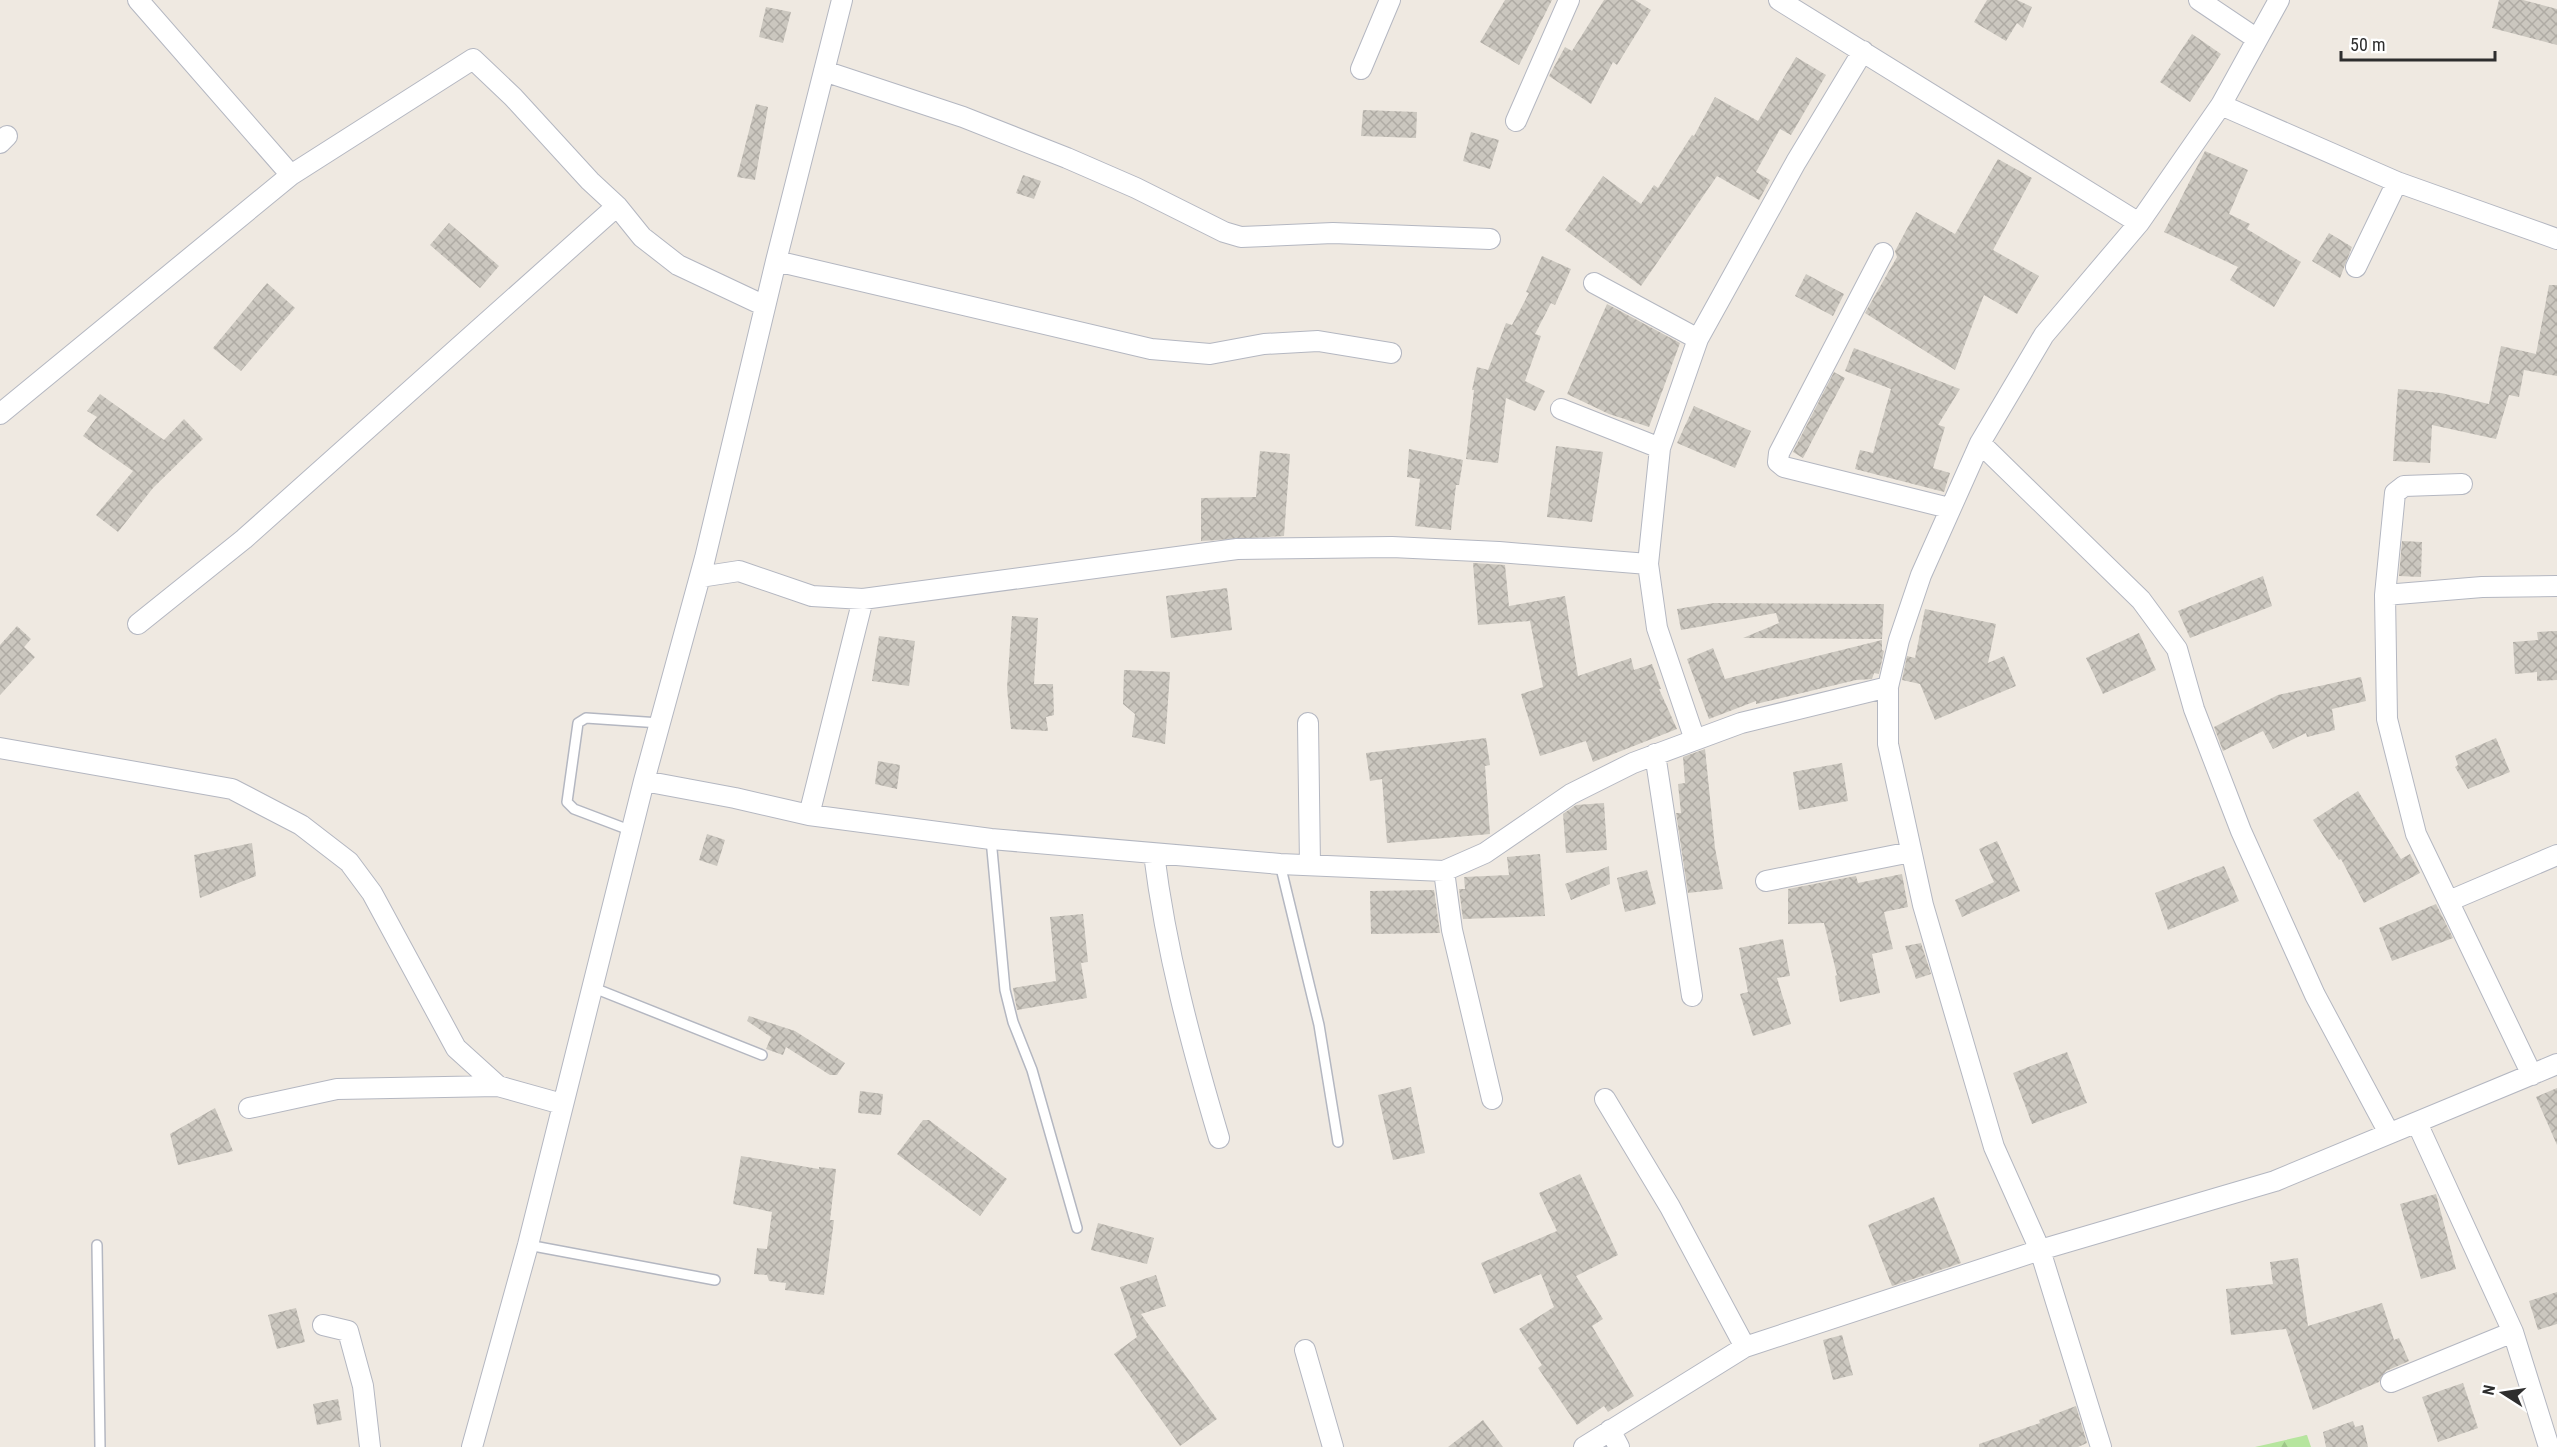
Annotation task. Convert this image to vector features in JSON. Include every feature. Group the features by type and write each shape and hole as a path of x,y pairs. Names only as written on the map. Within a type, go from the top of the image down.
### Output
{"street":[{"path":"138,0 291,176"},
{"path":"472,1447 528,1245 644,781 700,577 776,261 843,0"},
{"path":"1361,69 1390,0"},
{"path":"1516,121 1569,0"},
{"path":"1779,0 2139,223"},
{"path":"2199,0 2257,39"},
{"path":"2101,1447 2040,1250 1994,1147 1923,905 1888,744 1888,687 1899,640 1921,575 1980,443 2044,335 2139,223 2221,105 2279,0"},
{"path":"1695,740 1657,628 1648,564 1660,448 1698,339 1796,162 1863,51"},
{"path":"0,414 291,176 473,59 513,97 590,181 617,206 642,237 678,265 765,306"},
{"path":"824,71 963,117 1066,158 1136,188 1232,235 1241,237 1333,233 1490,239"},
{"path":"2221,105 2397,182 2557,239"},
{"path":"2356,267 2397,182"},
{"path":"138,624 244,538 617,206"},
{"path":"1883,253 1779,453 1778,462 1784,467 1949,508"},
{"path":"776,261 1151,349 1210,354 1264,344 1318,341 1391,353"},
{"path":"1594,283 1698,339"},
{"path":"1561,409 1660,448"},
{"path":"1980,443 2141,600 2178,649 2193,709 2241,831 2315,995 2389,1133"},
{"path":"2462,484 2404,486 2395,493 2385,595 2387,719 2416,834 2532,1075"},
{"path":"700,577 739,572 812,596 863,599 1237,549 1404,548 1499,552 1648,564"},
{"path":"2385,595 2482,587 2557,586"},
{"path":"809,815 863,599"},
{"path":"644,781 809,815 991,839 1280,864 1444,871 1485,853 1571,794 1655,754 1741,723 1888,687"},
{"path":"1308,723 1310,865"},
{"path":"0,748 232,789 301,825 349,862 372,893 456,1048 498,1086"},
{"path":"1655,754 1692,996"},
{"path":"1766,881 1911,852"},
{"path":"1154,854 1169,947 1189,1039 1219,1138"},
{"path":"2449,901 2557,855"},
{"path":"1444,871 1452,930 1492,1099"},
{"path":"1584,1447 1615,1439 1745,1347 2040,1250 2275,1181 2557,1064"},
{"path":"249,1108 337,1089 498,1086 562,1104"},
{"path":"1605,1099 1670,1207 1745,1347"},
{"path":"2417,1123 2513,1332 2548,1447"},
{"path":"323,1325 348,1331 363,1386 370,1447"},
{"path":"2391,1382 2513,1332"},
{"path":"1305,1350 1333,1447"}],"lane":[{"path":"632,831 574,809 567,802 578,723 586,718 660,723"},
{"path":"991,839 1005,990 1013,1022 1032,1070 1077,1228"},
{"path":"1280,864 1319,1025 1338,1142"},
{"path":"594,988 762,1055"},
{"path":"97,1245 100,1447"},
{"path":"528,1245 715,1280"}],"green space":[{"path":"2307,1435 2311,1447 2255,1447"}],"building":[{"path":"1505,0 1552,0 1519,65 1480,42"},
{"path":"1604,0 1635,0 1651,10 1617,65 1613,62 1591,104 1549,76 1565,47 1572,51"},
{"path":"1987,0 2017,0 2032,7 2023,28 2017,23 2006,41 1974,22"},
{"path":"2499,0 2523,0 2557,9 2557,45 2492,28"},
{"path":"766,7 791,12 783,43 759,37"},
{"path":"2192,34 2221,54 2190,102 2160,82"},
{"path":"1796,57 1826,75 1791,135 1780,129 1756,172 1770,180 1759,200 1717,176 1641,286 1565,230 1603,176 1641,204 1654,185 1658,188 1692,135 1694,136 1715,97 1758,121"},
{"path":"756,104 768,107 755,180 737,177"},
{"path":"1363,110 1417,112 1416,138 1361,136"},
{"path":"1471,132 1499,140 1490,169 1463,161"},
{"path":"2205,151 2248,170 2229,214 2250,224 2247,229 2301,262 2274,307 2230,280 2238,267 2164,232"},
{"path":"1998,159 2032,178 1993,250 2039,276 2017,314 1984,295 1955,370 1865,313 1897,257 1895,251 1916,212 1955,234"},
{"path":"1023,175 1041,181 1034,199 1016,193"},
{"path":"449,223 499,266 480,288 430,245"},
{"path":"2329,233 2352,247 2340,278 2312,261"},
{"path":"1542,256 1571,269 1555,305 1551,303 1535,334 1541,336 1525,381 1545,391 1535,411 1506,398 1498,463 1466,459 1474,390 1472,390 1477,367 1488,370 1506,323 1512,325 1529,293 1526,292"},
{"path":"1806,274 1844,294 1833,316 1795,296"},
{"path":"267,283 295,308 241,371 213,348"},
{"path":"2549,285 2557,285 2557,376 2524,370 2519,397 2509,395 2496,439 2432,425 2430,463 2393,461 2398,389 2441,393 2489,404 2501,346 2536,354"},
{"path":"1607,304 1680,343 1649,427 1609,414 1567,394"},
{"path":"1854,348 1960,389 1938,425 1945,427 1933,468 1950,473 1944,492 1855,469 1860,450 1873,453 1891,389 1845,371"},
{"path":"1834,372 1845,378 1803,458 1793,452"},
{"path":"100,394 164,440 184,419 203,439 153,488 118,532 96,515 133,471 83,436 97,417 87,411"},
{"path":"1694,406 1751,431 1735,468 1677,443"},
{"path":"1556,446 1603,452 1592,522 1547,517"},
{"path":"1409,449 1463,460 1459,485 1456,485 1451,530 1415,526 1420,479 1407,477"},
{"path":"1260,451 1290,454 1284,536 1201,541 1201,498 1256,497"},
{"path":"2402,541 2422,542 2421,577 2399,576"},
{"path":"1473,563 1505,565 1509,606 1565,596 1578,676 1631,658 1634,670 1652,664 1661,689 1659,689 1677,729 1593,762 1586,741 1540,756 1521,694 1543,687 1530,621 1478,625"},
{"path":"2263,576 2272,606 2190,638 2178,611"},
{"path":"1227,588 1232,630 1171,638 1166,596"},
{"path":"1714,603 1884,604 1882,639 1743,638 1779,623 1776,613 1681,630 1677,609"},
{"path":"1925,609 1996,624 1988,663 2004,656 2016,686 1935,720 1920,684 1902,680 1907,656 1915,658"},
{"path":"1012,616 1038,618 1034,684 1053,684 1054,715 1046,717 1048,731 1011,729 1007,688"},
{"path":"17,626 31,639 24,647 35,657 0,695 0,645"},
{"path":"2557,631 2557,680 2537,681 2537,672 2515,674 2513,642 2538,640 2537,632"},
{"path":"2139,633 2156,670 2103,694 2086,658"},
{"path":"879,636 915,641 909,686 872,681"},
{"path":"1882,640 1884,651 1879,674 1874,673 1872,679 1856,680 1756,704 1756,701 1709,719 1687,659 1713,648 1725,679"},
{"path":"1124,670 1170,672 1165,744 1132,737 1135,714 1123,704"},
{"path":"2361,677 2366,701 2332,709 2335,730 2307,737 2306,733 2273,749 2263,731 2223,751 2214,727 2278,695"},
{"path":"1486,738 1490,765 1485,766 1490,834 1387,843 1382,779 1370,781 1366,753"},
{"path":"2496,738 2510,772 2468,789 2455,767 2458,765 2455,756"},
{"path":"1705,749 1715,848 1723,889 1688,893 1676,813 1681,813 1678,784 1685,783 1683,757"},
{"path":"878,761 900,765 897,789 875,784"},
{"path":"1842,763 1848,801 1799,810 1793,772"},
{"path":"2358,791 2401,859 2410,854 2420,873 2364,903 2341,859 2339,860 2313,820"},
{"path":"1604,803 1607,850 1566,853 1563,814 1576,805"},
{"path":"707,834 725,840 717,866 699,860"},
{"path":"1997,841 2020,891 1962,917 1955,900 1994,882 1979,849"},
{"path":"252,843 256,876 200,898 194,855"},
{"path":"1540,854 1545,916 1463,919 1459,889 1465,889 1464,877 1509,875 1507,857"},
{"path":"1609,866 1610,884 1571,900 1565,884"},
{"path":"2224,866 2239,901 2168,930 2155,893"},
{"path":"1647,870 1656,904 1625,912 1617,878"},
{"path":"1902,874 1908,907 1884,912 1893,949 1872,954 1880,993 1840,1002 1835,976 1837,975 1824,923 1788,924 1788,889 1856,876 1858,883"},
{"path":"1434,890 1440,933 1371,934 1370,891"},
{"path":"2436,904 2453,938 2392,961 2379,928"},
{"path":"1083,914 1088,962 1081,963 1087,998 1017,1010 1013,988 1056,981 1050,917"},
{"path":"1783,939 1790,976 1777,978 1791,1024 1753,1036 1740,994 1748,992 1739,948"},
{"path":"1921,943 1931,974 1916,979 1905,946"},
{"path":"749,1016 795,1031 845,1063 837,1075 830,1075 786,1047 783,1055 766,1049 771,1037 747,1021"},
{"path":"2067,1052 2087,1103 2032,1124 2013,1073"},
{"path":"1411,1087 1425,1153 1393,1160 1378,1095"},
{"path":"2557,1088 2557,1145 2536,1097"},
{"path":"860,1091 883,1094 881,1115 858,1113"},
{"path":"215,1108 233,1151 178,1165 170,1134"},
{"path":"923,1120 929,1120 1007,1179 980,1216 897,1154"},
{"path":"741,1156 819,1169 819,1167 836,1169 830,1220 834,1220 824,1295 785,1290 786,1283 769,1281 767,1275 754,1274 757,1248 767,1249 772,1212 733,1204"},
{"path":"1580,1174 1618,1255 1576,1276 1603,1319 1592,1326 1634,1396 1608,1412 1604,1406 1577,1425 1538,1368 1542,1365 1519,1329 1554,1307 1541,1274 1494,1294 1481,1263 1557,1231 1539,1193"},
{"path":"2436,1194 2456,1269 2421,1279 2400,1204"},
{"path":"1934,1197 1961,1263 1892,1286 1868,1225"},
{"path":"1098,1223 1154,1238 1147,1264 1091,1250"},
{"path":"2298,1258 2308,1326 2382,1303 2394,1340 2399,1338 2409,1361 2386,1371 2379,1382 2313,1410 2286,1329 2231,1335 2226,1289 2273,1284 2270,1262"},
{"path":"1156,1275 1166,1306 1141,1314 1217,1419 1180,1446 1114,1354 1137,1337 1120,1287"},
{"path":"2557,1292 2557,1324 2538,1330 2529,1301"},
{"path":"296,1308 305,1342 277,1349 268,1315"},
{"path":"1842,1335 1853,1375 1833,1380 1823,1340"},
{"path":"2463,1383 2478,1428 2438,1442 2422,1397"},
{"path":"338,1399 342,1420 317,1425 313,1404"},
{"path":"2076,1406 2087,1443 2078,1447 1979,1447 1979,1444 2040,1423 2039,1420"},
{"path":"1483,1420 1503,1447 1448,1447"},
{"path":"2353,1421 2355,1427 2363,1425 2368,1447 2326,1447 2323,1432"}]}
